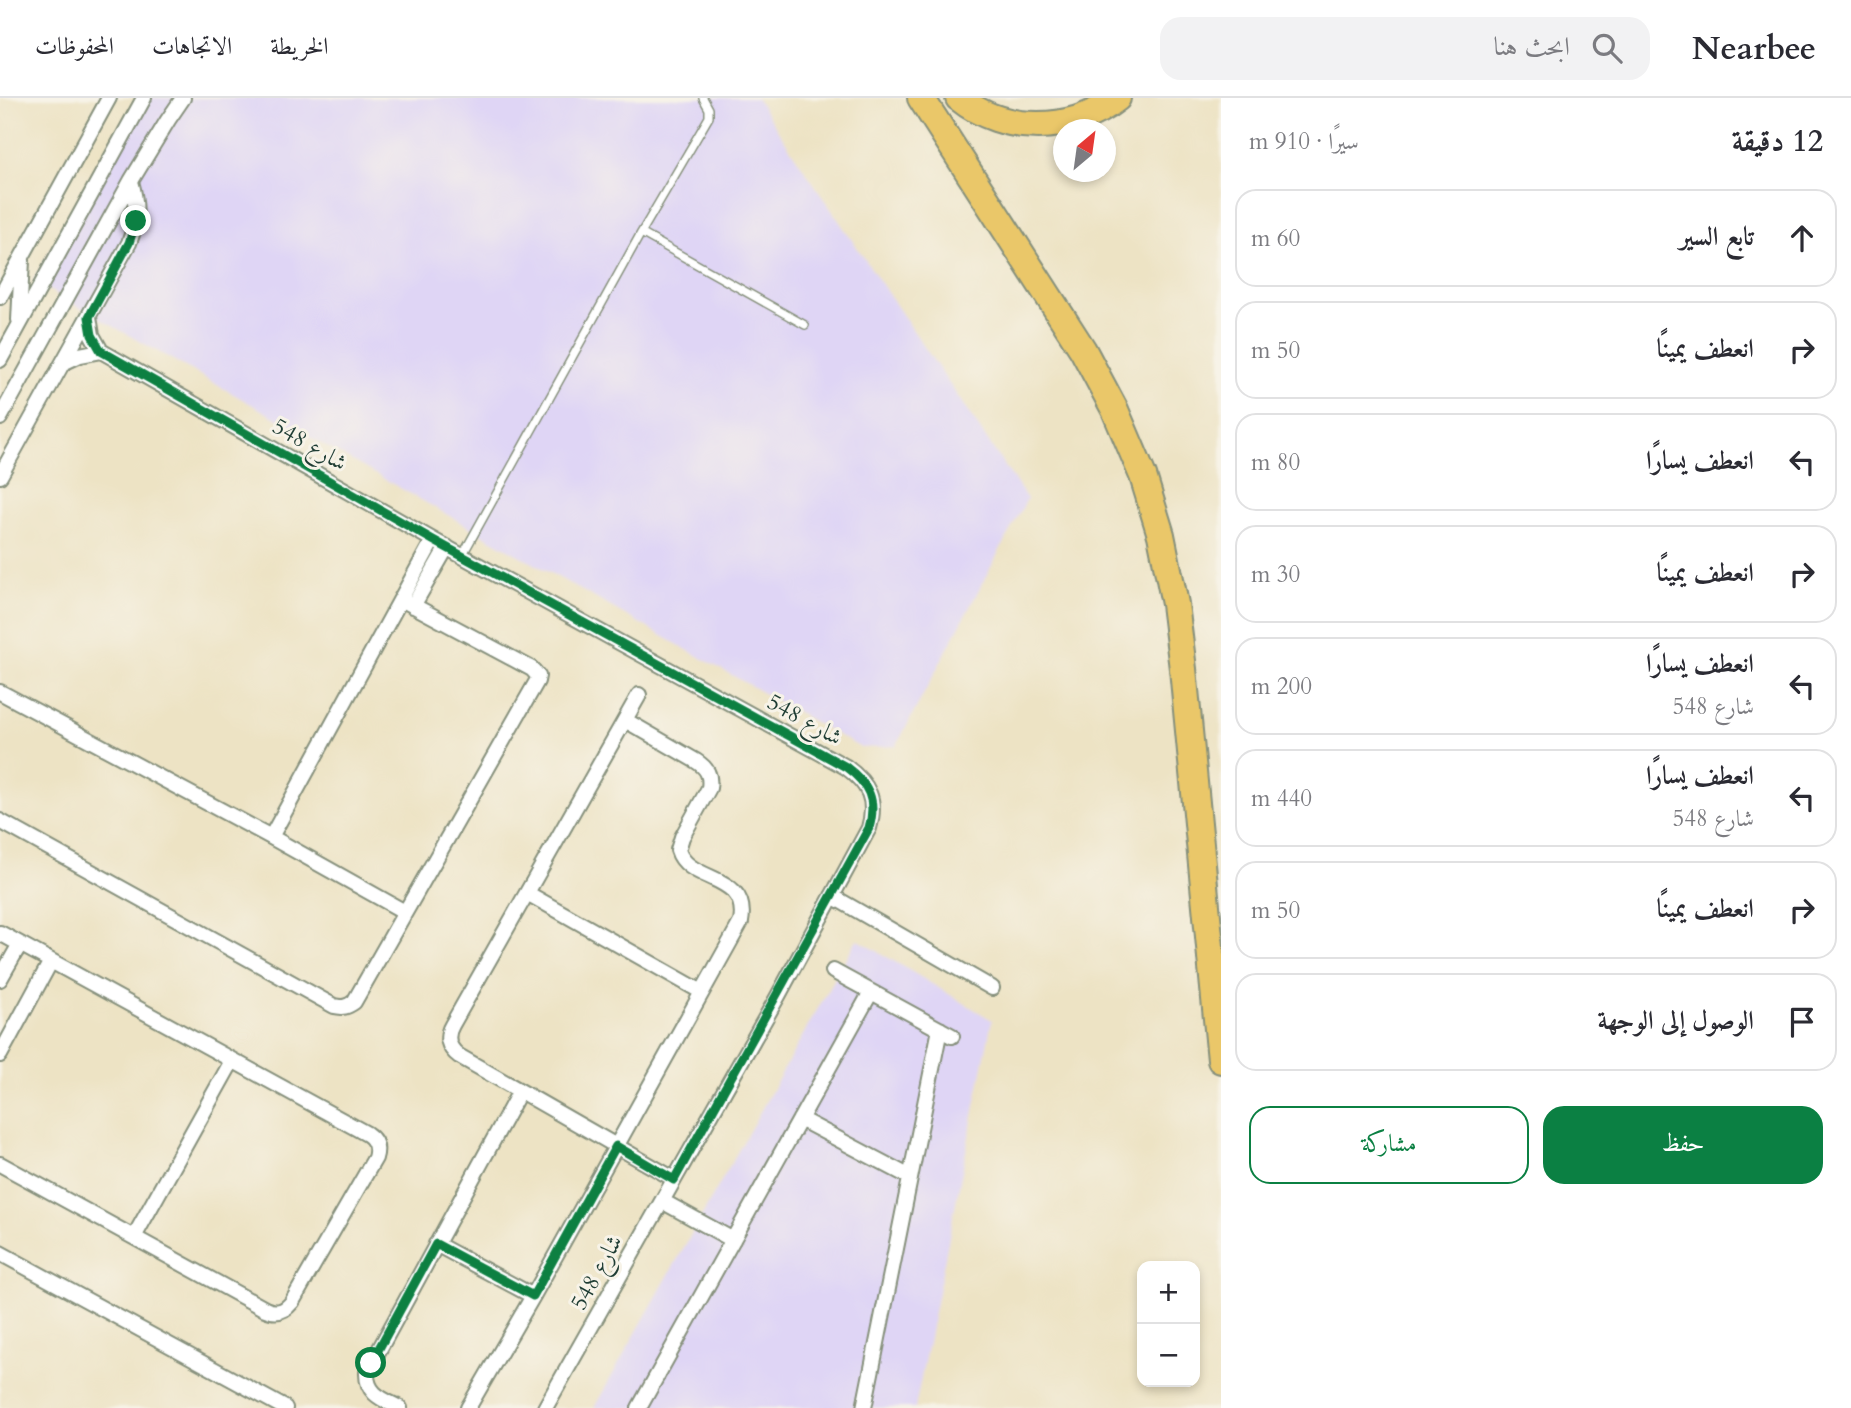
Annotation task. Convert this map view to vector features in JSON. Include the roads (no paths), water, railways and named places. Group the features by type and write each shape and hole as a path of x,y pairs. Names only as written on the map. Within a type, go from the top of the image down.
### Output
{"highway":[{"path":"905,98 993,211"},
{"path":"921,98 1083,350 1115,410 1143,476 1161,535 1175,604 1221,1060"},
{"path":"959,98 997,119 1025,126 1059,125 1082,118 1117,98"}],"street":[{"path":"0,297 109,98"},
{"path":"0,360 144,98"},
{"path":"0,418 131,181 183,98"},
{"path":"0,476 132,234 136,210 131,181"},
{"path":"19,326 23,255"},
{"path":"62,364 80,355 101,351 92,335 89,317"},
{"name":"شارع 548","path":"101,351 433,540 846,767 867,787 872,799 873,814 869,828 545,1408"},
{"path":"407,602 433,540"},
{"path":"271,837 407,602 447,547"},
{"path":"0,821 334,1006 348,1007 354,1002 538,676 532,669 407,602"},
{"path":"0,692 405,912"},
{"path":"639,695 449,1031 448,1038 449,1046 459,1056 674,1180"},
{"path":"468,1408 737,929 743,913 742,904 733,889 684,862 678,850 682,837 709,788 708,772 703,765 625,720"},
{"path":"527,894 702,992"},
{"path":"832,896 992,988"},
{"path":"0,933 372,1137 377,1147 375,1157 292,1302 280,1312 265,1309 0,1164"},
{"path":"0,979 20,944"},
{"path":"0,1055 51,961"},
{"path":"833,971 946,1032 910,1177 864,1408"},
{"path":"639,1408 871,992"},
{"path":"134,1237 232,1061"},
{"path":"400,1408 370,1390 367,1372 520,1091"},
{"path":"800,1119 910,1177"},
{"path":"662,1200 733,1240"},
{"path":"436,1244 533,1296"},
{"path":"0,1253 285,1408"}],"lane":[{"path":"462,556 640,233 709,117 709,109 703,98"},
{"path":"640,233 805,325"}]}
